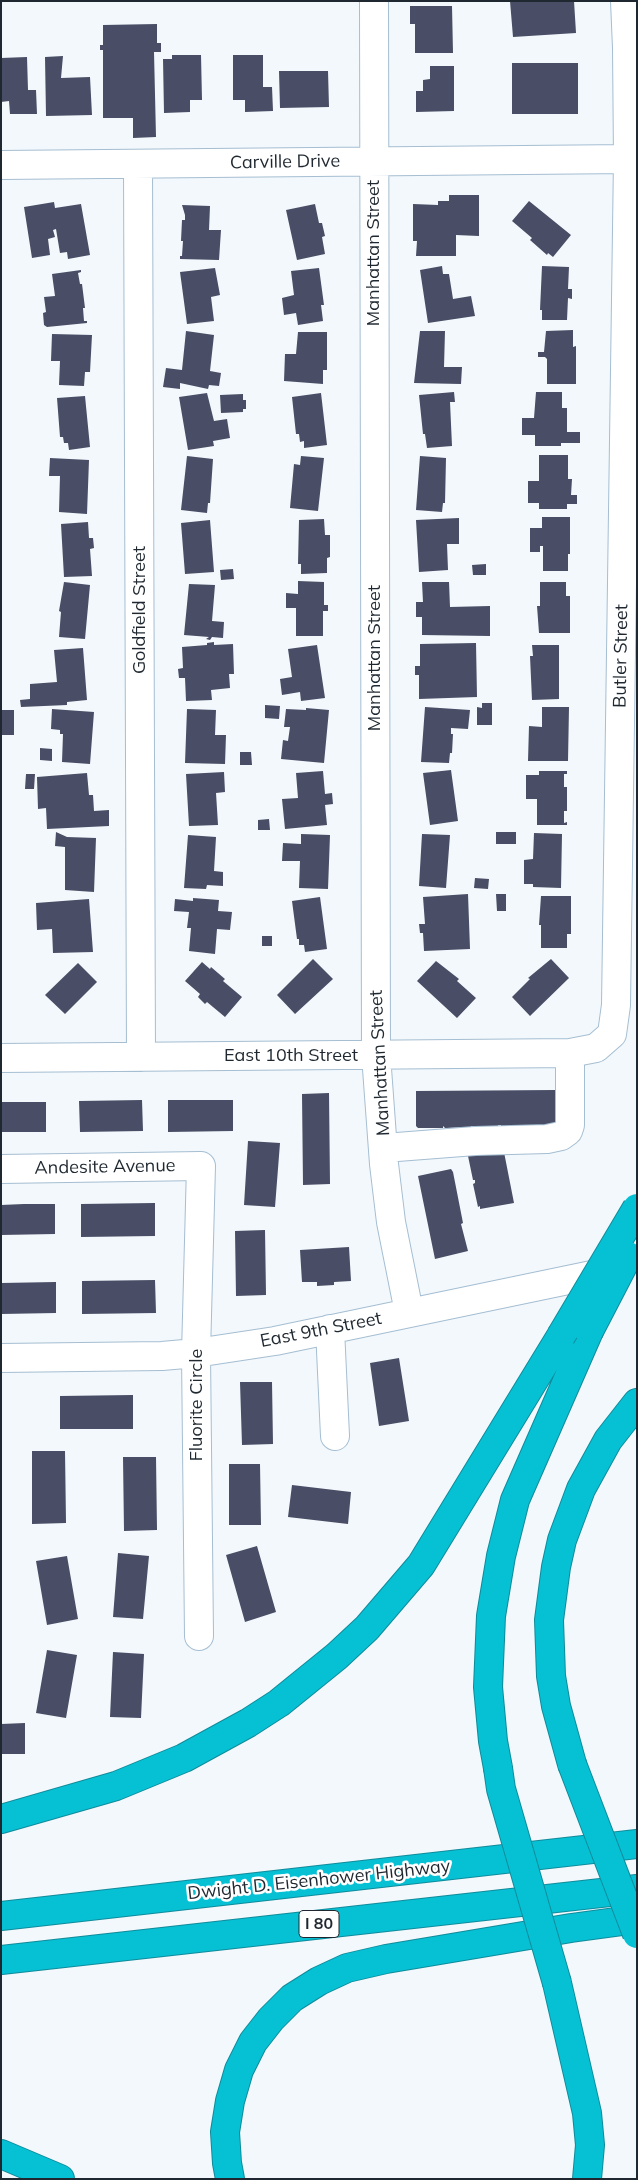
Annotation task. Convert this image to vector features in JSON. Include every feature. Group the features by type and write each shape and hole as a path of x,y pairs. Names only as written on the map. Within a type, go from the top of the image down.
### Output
{"highway":[{"path":"1,1819 116,1786 217,1742 271,1708 337,1656 367,1628 421,1565 637,1208"},
{"path":"587,2179 590,2145 587,2113 557,1984 501,1789 491,1732 488,1687 491,1616 501,1556 515,1500 589,1331 637,1239"},
{"path":"637,1403 608,1440 581,1489 562,1540 556,1567 549,1620 551,1676 561,1728 572,1764 637,1934"},
{"name":"Dwight D. Eisenhower Highway","path":"1,1916 635,1844"},
{"name":"I 80","path":"1,1960 637,1889"},
{"path":"230,2179 225,2132 230,2101 239,2070 253,2042 271,2019 292,1998 319,1981 347,1968 386,1959 637,1919"},
{"path":"1,2154 60,2179"}],"street":[{"name":"Manhattan Street","path":"374,1 376,1055 391,1222 409,1312"},
{"name":"Butler Street","path":"608,1040 614,1026 616,996 628,159 625,1"},
{"name":"Carville Drive","path":"1,165 628,159"},
{"name":"Goldfield Street","path":"138,164 141,1057"},
{"name":"East 10th Street","path":"1,1058 570,1053 596,1048 608,1040"},
{"path":"384,1148 475,1141 548,1139 561,1136 568,1131 570,1125 570,1053"},
{"name":"Andesite Avenue","path":"1,1169 201,1166 201,1174"},
{"name":"Fluorite Circle","path":"199,1636 196,1353 201,1174"},
{"name":"East 9th Street","path":"1,1358 162,1356 196,1353 275,1341 637,1265"},
{"path":"330,1329 335,1436"}],"building":[{"path":"510,1 574,1 576,33 513,37"},
{"path":"410,6 452,6 453,53 415,53 415,24 410,24"},
{"path":"157,24 157,43 161,43 161,52 154,52 156,137 133,138 133,118 103,118 103,50 100,50 100,45 103,45 103,25"},
{"path":"172,55 201,55 202,100 190,100 190,112 164,113 163,59 172,59"},
{"path":"233,55 263,55 263,87 272,87 273,111 245,112 245,100 233,100"},
{"path":"63,56 61,78 90,77 92,115 46,116 45,57"},
{"path":"27,57 28,90 36,90 37,114 10,114 9,101 1,102 1,58"},
{"path":"512,63 578,63 578,114 512,114"},
{"path":"430,66 454,66 454,111 416,112 416,91 423,91 423,80 430,79"},
{"path":"279,71 328,71 329,107 280,108"},
{"path":"449,195 479,195 479,236 456,235 456,256 416,256 417,241 413,241 413,204 438,205 438,201 449,201"},
{"path":"529,201 571,235 553,257 548,253 547,255 530,240 532,238 512,221"},
{"path":"54,202 55,208 81,204 90,255 68,259 67,252 60,253 56,229 53,230 55,237 48,239 50,255 32,258 24,207"},
{"path":"315,204 319,223 322,223 325,236 322,237 325,254 297,260 286,210"},
{"path":"182,205 210,206 209,230 221,230 219,260 180,259 183,241 181,241 182,220 185,220"},
{"path":"442,266 443,274 449,274 453,299 471,296 475,316 428,323 420,270"},
{"path":"542,266 569,267 568,289 572,289 572,299 568,298 567,320 542,320 542,310 540,310"},
{"path":"215,268 220,295 211,297 214,321 187,324 180,272"},
{"path":"319,268 324,305 321,305 323,321 298,325 296,313 284,315 282,298 294,295 291,271"},
{"path":"81,270 78,273 80,284 82,284 85,308 83,308 84,321 87,321 87,323 47,327 44,325 43,313 46,312 44,297 55,296 52,274"},
{"path":"573,330 573,347 576,346 576,384 547,384 547,359 545,357 538,357 538,352 544,352 546,331"},
{"path":"186,331 214,335 210,371 221,373 219,386 209,385 208,389 180,383 180,389 163,387 166,368 182,370"},
{"path":"420,331 445,331 444,367 462,367 461,384 414,383"},
{"path":"298,332 327,332 327,370 323,370 323,384 284,381 285,354 296,354"},
{"path":"52,334 92,335 90,372 85,372 84,386 59,385 60,361 51,361"},
{"path":"454,392 455,402 450,402 452,446 427,448 425,434 423,434 419,395"},
{"path":"536,392 562,392 562,408 567,408 567,432 580,432 580,443 561,443 561,446 535,446 535,435 522,435 522,418 534,418"},
{"path":"207,393 214,421 227,419 230,438 213,441 214,446 188,450 179,397"},
{"path":"321,393 327,445 304,448 304,441 300,442 299,434 296,434 292,397"},
{"path":"243,394 243,400 246,400 246,409 243,409 243,412 221,413 220,395"},
{"path":"85,396 90,447 69,450 68,443 64,443 63,437 60,437 57,398"},
{"path":"539,455 568,455 568,479 572,479 571,495 577,495 577,504 567,504 567,509 539,509 539,503 528,503 528,481 539,481"},
{"path":"187,456 213,459 210,503 208,503 207,513 181,510"},
{"path":"301,456 324,458 318,511 290,508 294,464 300,465"},
{"path":"420,456 446,458 445,503 443,503 442,512 416,510"},
{"path":"50,458 89,460 87,514 59,512 60,476 49,476"},
{"path":"542,517 570,517 568,571 543,571 543,546 540,546 540,552 530,552 530,528 542,528"},
{"path":"459,518 459,544 447,544 448,570 419,572 416,520"},
{"path":"324,519 325,535 330,535 330,557 327,558 327,573 301,574 301,564 298,564 299,520"},
{"path":"210,520 214,572 185,574 181,523"},
{"path":"88,522 89,538 93,538 94,548 90,549 92,576 64,577 61,524"},
{"path":"486,564 486,575 473,575 472,565"},
{"path":"233,569 234,579 221,580 220,570"},
{"path":"298,581 324,582 324,605 328,605 328,611 323,611 323,636 296,636 296,608 286,608 286,593 298,594"},
{"path":"64,582 90,585 85,639 59,637 61,612 59,611"},
{"path":"422,582 449,582 450,607 490,606 490,636 422,635 422,617 416,617 416,602 423,602"},
{"path":"540,582 566,582 566,596 570,596 570,633 539,633 537,606 540,606"},
{"path":"189,584 215,585 212,621 224,622 223,638 212,637 210,640 206,639 209,637 184,635"},
{"path":"214,642 214,645 233,644 234,674 229,674 230,688 211,690 212,700 186,701 185,678 179,678 178,669 183,668 182,647 207,645 207,643"},
{"path":"476,643 477,697 419,699 419,675 415,675 415,666 420,666 420,644"},
{"path":"317,645 325,698 301,701 300,692 282,695 280,679 292,677 288,649"},
{"path":"532,645 559,645 559,699 532,700 530,656 533,656"},
{"path":"83,648 87,700 67,702 67,705 21,707 20,700 30,699 30,684 57,682 54,650"},
{"path":"482,703 492,703 492,725 477,725 477,707 482,708"},
{"path":"265,705 280,706 279,719 265,718"},
{"path":"425,707 470,710 468,729 451,728 451,734 453,734 452,753 450,753 449,763 421,762"},
{"path":"542,707 569,707 568,761 528,761 529,726 542,727"},
{"path":"306,708 329,710 324,763 281,759 283,740 288,741 290,727 284,727 286,709 306,710"},
{"path":"52,709 94,712 90,764 62,762 63,734 60,734 60,730 51,729"},
{"path":"187,709 216,710 215,735 226,735 225,764 185,763"},
{"path":"1,710 14,710 14,735 1,735"},
{"path":"40,748 52,749 52,761 40,760"},
{"path":"240,752 251,752 252,765 240,765"},
{"path":"451,770 458,821 430,825 423,773"},
{"path":"323,771 325,794 332,793 333,804 325,805 327,825 285,829 282,799 298,798 296,773"},
{"path":"539,771 567,771 567,774 564,774 564,787 567,787 567,811 564,811 564,823 567,822 567,825 537,825 537,799 526,799 526,775 539,775"},
{"path":"224,772 225,792 216,793 218,825 189,826 186,774"},
{"path":"87,773 89,795 93,795 94,811 109,810 109,826 47,829 46,808 38,809 37,777"},
{"path":"26,774 35,774 34,789 25,789"},
{"path":"269,819 270,830 258,830 258,820"},
{"path":"56,832 67,837 96,838 94,892 65,890 65,847 55,846"},
{"path":"496,832 516,832 516,844 496,844"},
{"path":"534,833 562,834 561,888 533,887 533,884 524,884 524,860 533,859"},
{"path":"301,834 330,835 328,889 299,888 300,861 282,861 283,843 301,844"},
{"path":"422,834 450,835 446,888 419,886"},
{"path":"188,835 216,837 214,871 223,872 223,886 207,885 206,889 184,888"},
{"path":"475,878 489,879 488,889 474,888"},
{"path":"468,894 470,949 424,951 423,933 420,933 419,924 425,924 423,897"},
{"path":"496,894 506,894 506,911 497,911"},
{"path":"541,896 571,896 571,934 567,934 567,948 541,948 541,925 539,925"},
{"path":"320,897 327,949 305,952 304,945 299,945 299,939 297,939 292,901"},
{"path":"193,898 219,900 218,911 232,912 230,930 217,929 215,954 189,951 191,928 187,928 189,912 174,911 175,899 193,901"},
{"path":"89,899 93,952 53,953 52,929 37,930 36,903"},
{"path":"262,936 272,936 272,946 262,946"},
{"path":"313,959 333,979 295,1014 277,995"},
{"path":"551,959 569,978 530,1016 512,997 530,979 528,978"},
{"path":"436,961 459,979 457,981 476,998 457,1018 417,981"},
{"path":"202,962 225,979 223,981 242,997 225,1017 207,1002 205,1004 198,997 200,994 185,981"},
{"path":"78,963 97,982 65,1014 45,995"},
{"path":"556,1090 556,1124 554,1127 527,1125 501,1127 501,1125 498,1125 498,1127 471,1126 445,1128 443,1126 443,1128 418,1128 416,1126 416,1091"},
{"path":"329,1093 330,1184 303,1185 302,1094"},
{"path":"142,1100 143,1131 80,1132 79,1101"},
{"path":"168,1100 233,1100 233,1131 168,1132"},
{"path":"1,1102 46,1102 46,1132 1,1132"},
{"path":"248,1141 280,1143 275,1207 244,1205"},
{"path":"503,1147 514,1203 480,1209 473,1184 475,1180 473,1180 468,1156 471,1155 470,1153"},
{"path":"451,1169 468,1251 435,1259 418,1176"},
{"path":"155,1203 155,1236 81,1237 81,1204"},
{"path":"55,1204 55,1234 1,1235 1,1205"},
{"path":"265,1230 266,1295 236,1296 235,1231"},
{"path":"349,1247 351,1281 317,1286 317,1282 302,1282 300,1250"},
{"path":"155,1280 156,1313 82,1314 82,1281"},
{"path":"56,1282 56,1313 1,1314 1,1283"},
{"path":"399,1358 409,1421 379,1426 370,1363"},
{"path":"240,1382 272,1382 273,1444 242,1445"},
{"path":"133,1395 133,1429 60,1429 60,1396"},
{"path":"32,1451 65,1451 66,1523 32,1524"},
{"path":"123,1457 156,1457 157,1530 124,1531"},
{"path":"229,1464 260,1464 261,1525 229,1525"},
{"path":"292,1485 351,1492 348,1524 288,1517"},
{"path":"257,1546 276,1612 245,1622 226,1555"},
{"path":"118,1553 149,1556 143,1619 113,1617"},
{"path":"67,1556 78,1619 47,1625 36,1561"},
{"path":"47,1650 77,1655 66,1718 36,1713"},
{"path":"113,1652 144,1654 141,1718 110,1717"},
{"path":"25,1723 25,1754 1,1754 1,1724"}]}
